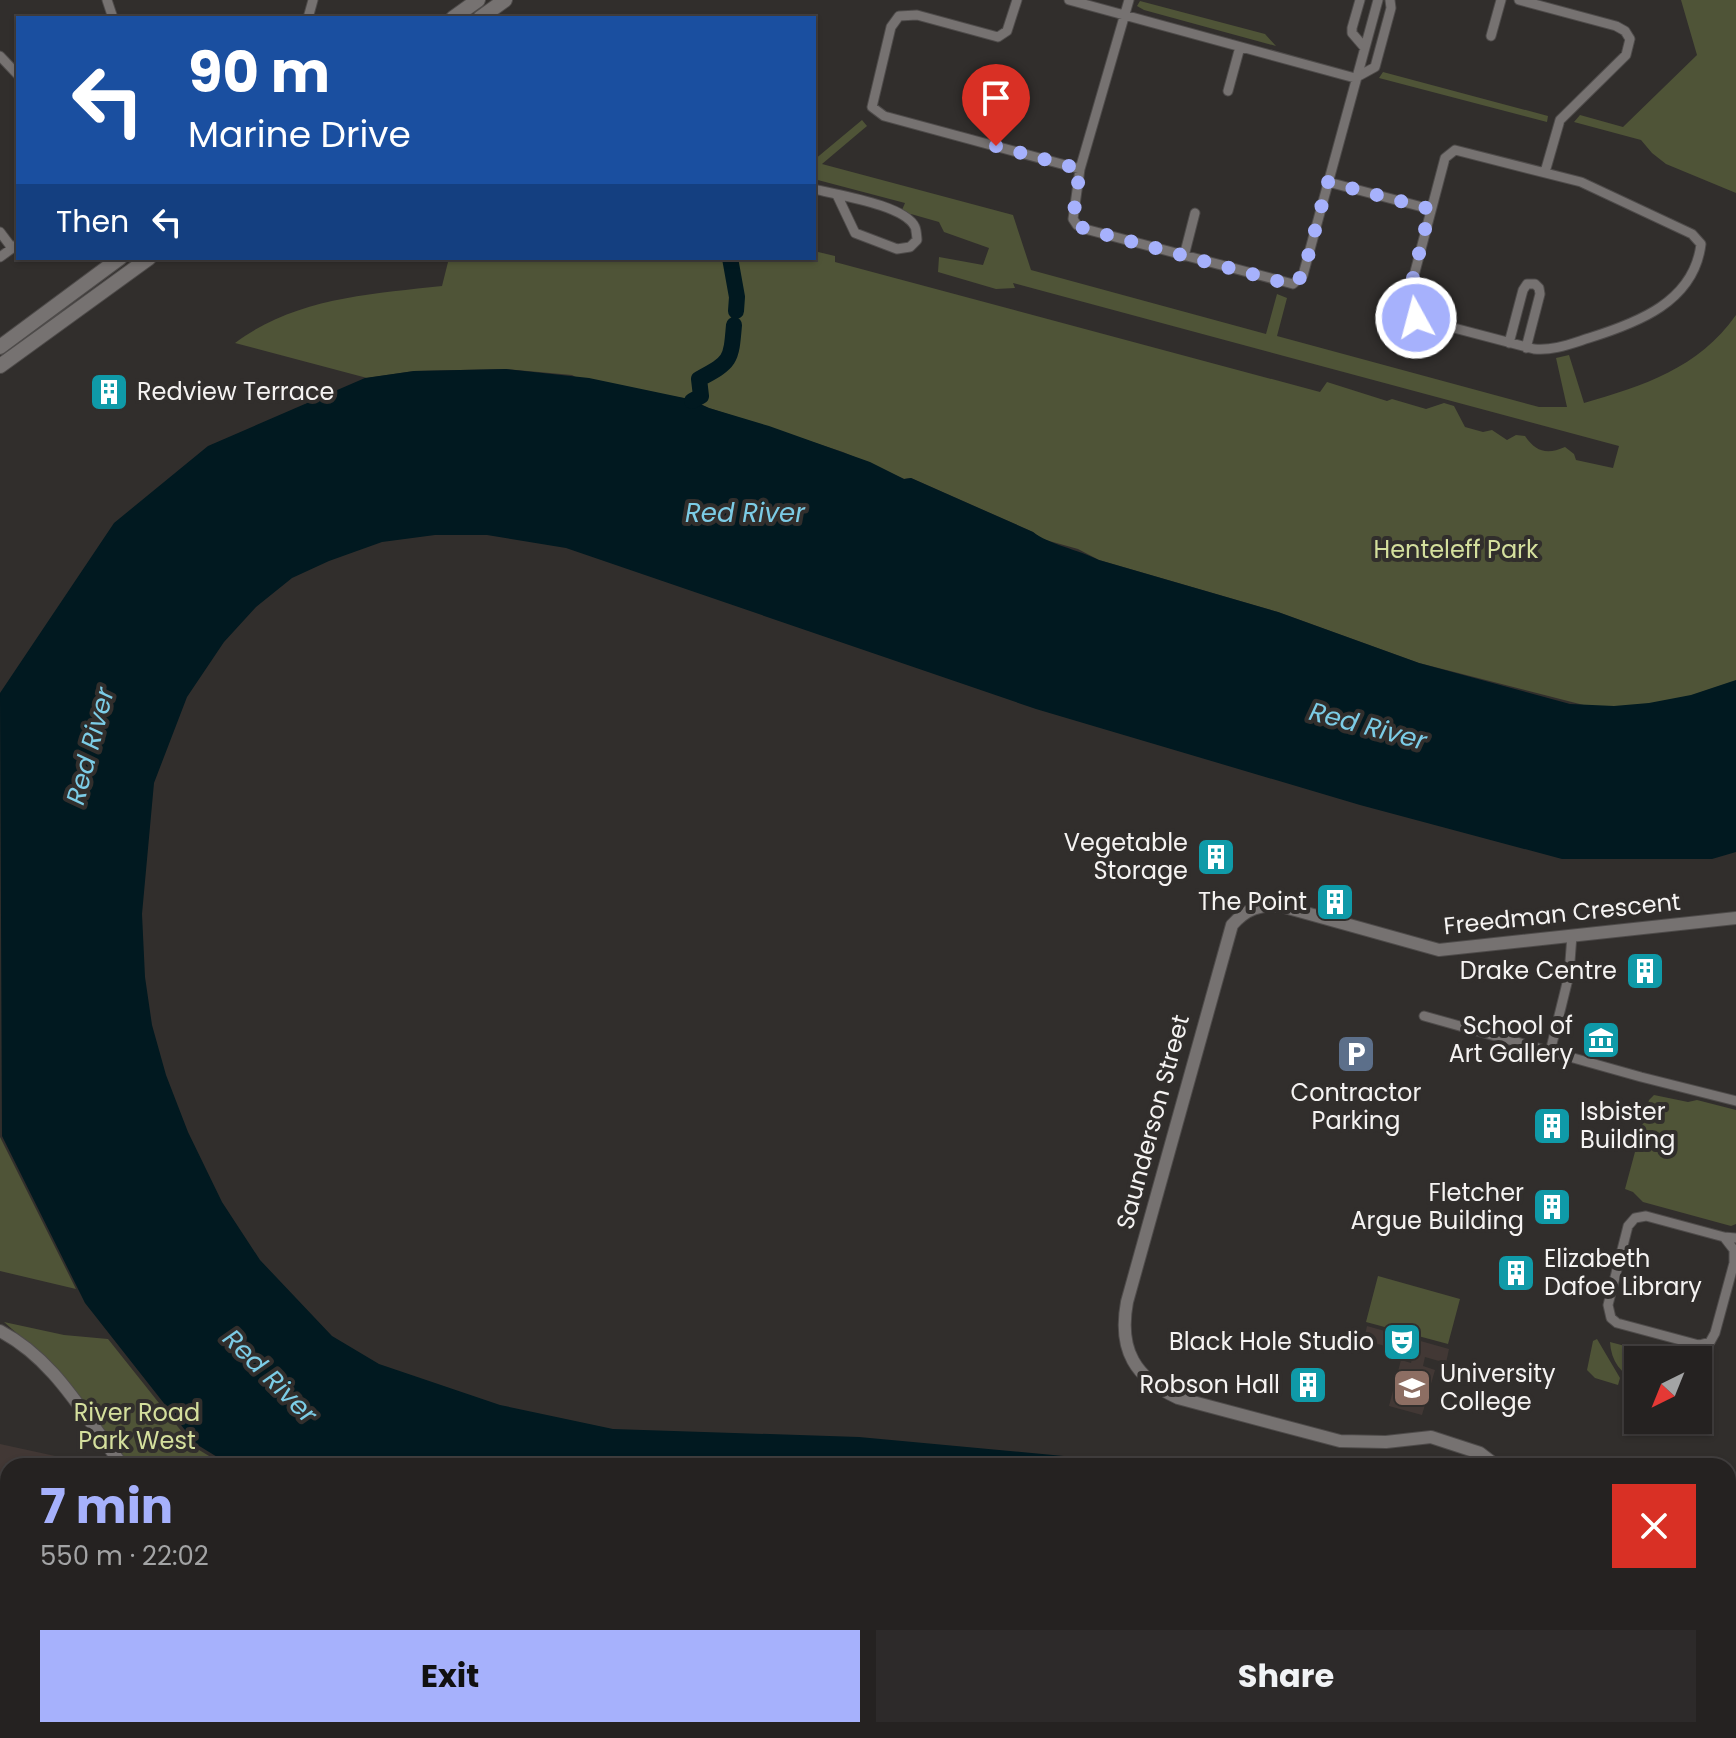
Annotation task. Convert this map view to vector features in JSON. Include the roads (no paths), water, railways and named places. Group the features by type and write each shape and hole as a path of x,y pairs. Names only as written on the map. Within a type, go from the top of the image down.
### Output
{"main road":[{"path":"456,16 478,0"},
{"path":"483,16 505,0"},
{"path":"0,347 117,260"},
{"path":"0,366 146,260"},
{"path":"15,335 25,348"}],"street":[{"path":"1017,0 1007,31 998,37 909,14 899,16 891,27 872,107 884,116 1080,169"},
{"path":"1069,0 1355,78 1375,67 1391,8 1390,0"},
{"path":"1129,0 1080,169 1073,212 1077,225 1285,283 1299,281 1303,275 1378,0"},
{"path":"1360,0 1352,33 1364,47"},
{"path":"1491,36 1501,0"},
{"path":"1519,0 1616,26 1625,31 1630,39 1626,55 1560,120 1545,172"},
{"path":"1228,91 1240,47"},
{"path":"0,56 16,73"},
{"path":"1455,150 1545,172 1581,182 1692,234 1701,244 1700,253 1684,286 1660,309 1629,326 1550,349 1526,348 1409,314 1407,302 1445,158 1455,150"},
{"path":"1328,182 1430,209"},
{"path":"816,190 888,208 907,218 915,227 917,240 910,247 897,249 855,233 837,195"},
{"path":"1184,256 1195,213"},
{"path":"0,232 15,246 0,257"},
{"path":"1509,343 1523,290 1527,284 1535,284 1540,294 1526,348"},
{"name":"Freedman Crescent","path":"1255,907 1281,906 1439,950 1736,918"},
{"name":"Saunderson Street","path":"1255,907 1240,916 1227,936 1127,1302 1124,1332 1132,1361 1150,1383 1178,1398 1340,1441 1386,1442 1431,1437 1487,1458"},
{"path":"1550,1052 1569,975 1572,935"},
{"path":"1424,1016 1550,1052 1623,1067 1736,1101"},
{"path":"1724,1237 1734,1250 1735,1262 1710,1342 1699,1345 1617,1323 1611,1318 1608,1305 1628,1226 1635,1218 1646,1216 1736,1238"},
{"path":"0,1331 19,1341 52,1369 117,1458"}],"water":[{"name":"Red River","path":"506,369 589,378 689,399 870,462 904,479 911,478 1047,540 1099,560 1278,612 1419,663 1570,704 1614,706 1649,703 1691,695 1736,680 1736,852 1712,859 1562,859 1360,805 1036,709 566,548 487,535 435,535 382,542 329,561 292,578 256,607 224,642 187,697 154,783 142,914 145,977 152,1025 166,1075 188,1132 222,1202 260,1260 332,1336 379,1364 500,1405 613,1429 859,1437 1079,1458 219,1458 196,1444 85,1303 2,1136 0,693 114,523 208,446 365,378 414,371"}],"waterway":[{"path":"730,260 737,297 736,311"},
{"path":"692,401 701,396 699,379 727,359 734,325"}],"place":[{"name":"Redview Terrace","path":"109,392"},
{"name":"Vegetable Storage","path":"1216,857"},
{"name":"The Point","path":"1335,902"},
{"name":"Drake Centre","path":"1645,971"},
{"name":"School of Art Gallery","path":"1601,1040"},
{"name":"Contractor Parking","path":"1356,1054"},
{"name":"Isbister Building","path":"1552,1126"},
{"name":"Fletcher Argue Building","path":"1552,1207"},
{"name":"Elizabeth Dafoe Library","path":"1516,1273"},
{"name":"Black Hole Studio","path":"1402,1342"},
{"name":"Robson Hall","path":"1308,1385"},
{"name":"University College","path":"1412,1388"}],"park label":[{"name":"Henteleff Park","path":"1456,550"},
{"name":"River Road Park West","path":"137,1427"}]}
